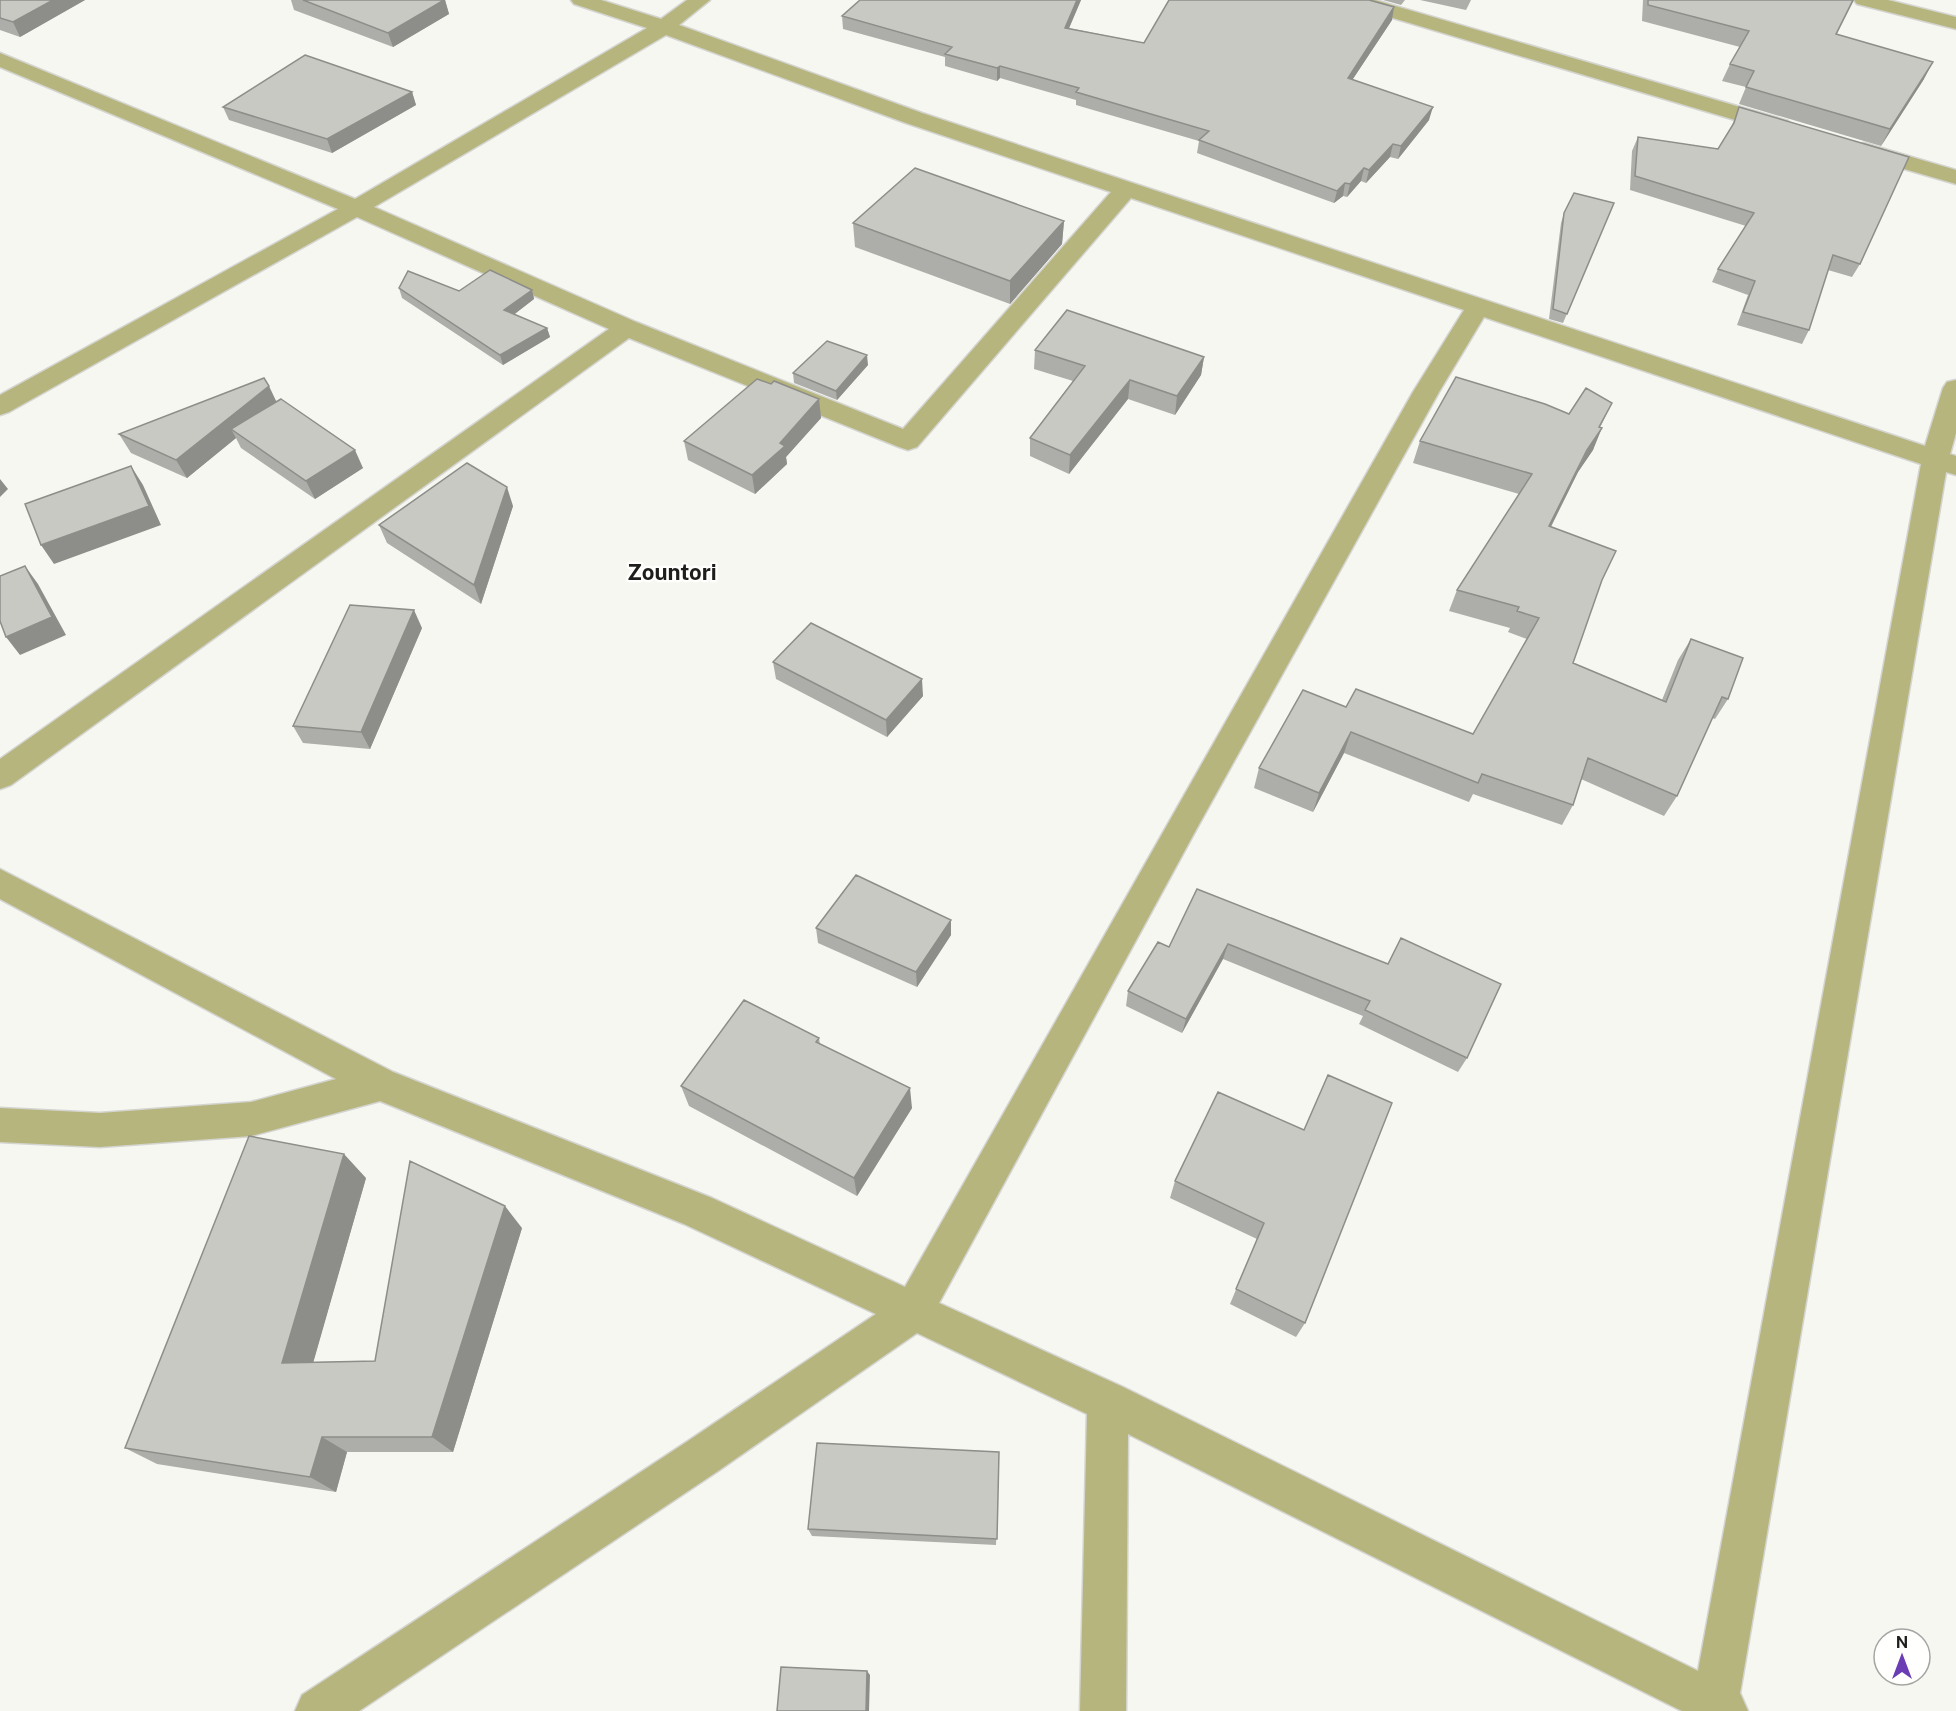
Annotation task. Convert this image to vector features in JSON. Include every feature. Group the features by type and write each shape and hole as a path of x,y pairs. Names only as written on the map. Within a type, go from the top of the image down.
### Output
{"street":[{"path":"581,0 664,27 914,118 1945,463"},
{"path":"6,396 356,208 664,27 700,0"},
{"path":"1353,0 1797,130"},
{"path":"1864,0 1956,23"},
{"path":"0,59 356,208 627,328 908,441 1126,189"},
{"path":"1842,144 1956,177"},
{"path":"318,1711 703,1456 912,1313 1426,392 1478,307"},
{"path":"0,776 627,328"},
{"path":"0,883 380,1084 698,1211 912,1313 1108,1402 1720,1707 1945,463 1956,388"},
{"path":"0,1125 100,1130 251,1119 380,1084"},
{"path":"1103,1711 1108,1402"}],"building":[{"path":"0,0 53,0 13,22 0,18"},
{"path":"303,0 444,0 388,33"},
{"path":"860,0 1077,0 1065,28 1144,43 1169,0 1369,0 1394,7 1348,78 1433,107 1401,146 1393,144 1369,170 1364,168 1350,184 1345,183 1337,191 1199,140 1209,131 1076,92 1079,88 1000,66 997,68 945,54 952,47 842,16"},
{"path":"1648,0 1853,0 1836,34 1933,62 1890,129 1746,87 1754,71 1730,64 1749,31 1648,5"},
{"path":"305,55 412,92 327,139 223,107"},
{"path":"1739,107 1909,157 1860,264 1833,255 1809,330 1743,312 1755,281 1718,269 1754,213 1635,176 1638,137 1718,149 1734,123"},
{"path":"915,168 1064,221 1010,281 853,223"},
{"path":"1574,193 1614,203 1567,314 1553,309 1564,213"},
{"path":"490,270 532,290 504,310 547,328 500,355 399,288 408,271 459,291"},
{"path":"1067,310 1204,357 1177,396 1130,380 1070,455 1030,438 1085,366 1035,350"},
{"path":"827,341 867,355 836,391 793,373"},
{"path":"1456,377 1545,404 1569,414 1586,388 1612,403 1599,427 1602,428 1587,450 1549,526 1616,551 1602,580 1573,663 1666,702 1691,639 1743,658 1728,699 1722,697 1677,796 1588,758 1573,805 1482,774 1478,783 1351,732 1319,793 1259,768 1303,690 1346,707 1356,689 1473,734 1539,618 1517,611 1519,607 1457,590 1532,474 1420,441"},
{"path":"264,378 269,386 176,460 119,434"},
{"path":"757,379 771,384 774,381 819,399 780,443 785,446 752,475 684,441"},
{"path":"281,399 355,450 306,481 231,429"},
{"path":"467,463 507,487 474,585 379,525"},
{"path":"131,466 149,506 41,545 25,504"},
{"path":"25,566 52,617 6,637 0,621 0,576"},
{"path":"350,605 414,610 361,732 293,726"},
{"path":"811,623 922,679 886,720 773,662"},
{"path":"856,875 951,920 916,972 816,928"},
{"path":"1197,889 1388,964 1401,938 1501,984 1467,1058 1365,1010 1370,1001 1228,944 1186,1019 1128,991 1158,942 1169,947"},
{"path":"744,1000 819,1038 816,1042 910,1088 854,1178 681,1086"},
{"path":"1328,1075 1392,1103 1305,1323 1236,1289 1264,1223 1175,1181 1218,1092 1304,1130"},
{"path":"249,1136 344,1154 282,1363 375,1361 410,1161 505,1206 432,1437 322,1437 310,1477 125,1448"},
{"path":"817,1443 999,1452 997,1539 808,1529"},
{"path":"781,1667 867,1671 866,1711 777,1711"}],"district":[{"name":"Zountori","path":"672,572"}]}
